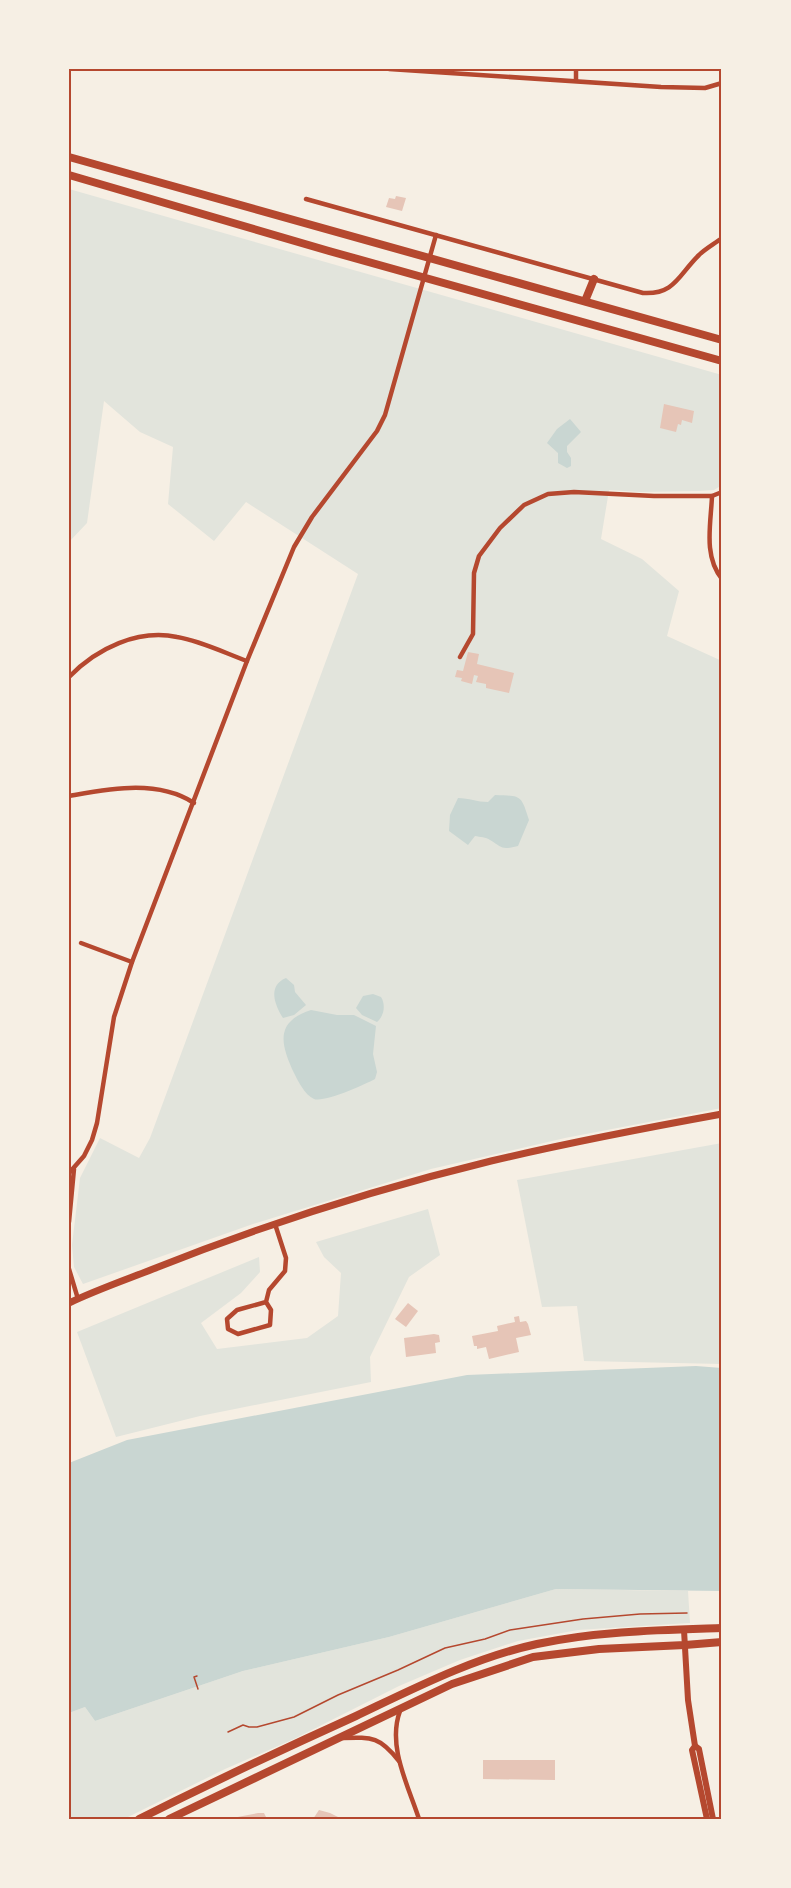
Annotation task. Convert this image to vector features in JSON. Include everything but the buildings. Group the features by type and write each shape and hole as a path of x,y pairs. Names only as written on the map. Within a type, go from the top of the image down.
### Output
{"main road":[{"path":"69,157 722,340"},
{"path":"69,175 722,362"},
{"path":"585,301 594,279"},
{"path":"69,1303 197,1251 389,1188 491,1161 722,1114"},
{"path":"139,1819 415,1688 494,1656 537,1644 584,1637 722,1628"},
{"path":"169,1819 400,1711 452,1684 533,1657 599,1649 685,1646 722,1642"}],"street":[{"path":"389,69 705,88 722,83"},
{"path":"576,69 576,80"},
{"path":"306,199 652,294 674,285 699,254 722,238"},
{"path":"69,1173 84,1156 98,1123 114,1017 132,962 248,661 294,547 312,517 356,461 381,423 436,235"},
{"path":"460,657 473,634 474,573 479,556 500,528 524,505 548,494 574,492 712,496 722,492"},
{"path":"712,496 710,547 714,564 722,579"},
{"path":"69,677 101,652 134,637 152,635 178,637 248,661"},
{"path":"69,796 111,789 146,788 187,798 194,803"},
{"path":"81,943 132,962"},
{"path":"69,1222 74,1169"},
{"path":"266,1302 237,1310 227,1319 228,1329 238,1334 270,1325 271,1310 266,1302 269,1290 285,1271 286,1258 275,1224"},
{"path":"69,1269 78,1299"},
{"path":"684,1630 688,1700 695,1746 699,1749 713,1819"},
{"path":"400,1711 395,1732 399,1761 419,1819"},
{"path":"342,1738 377,1739 389,1748 399,1761"},
{"path":"695,1746 692,1750 707,1819"}],"path":[{"path":"228,1732 243,1725 257,1726 294,1717 445,1648 510,1630 583,1619 687,1613"},
{"path":"194,1677 198,1689"}],"shaded area":[{"path":"69,189 722,375 722,485 714,490 699,491 609,490 601,539 642,559 679,591 667,636 722,661 722,1108 565,1138 431,1169 253,1224 83,1284 74,1267 72,1245 80,1178 100,1138 139,1158 150,1138 358,574 246,502 214,541 168,504 173,447 140,432 104,401 87,523 69,542"},
{"path":"570,419 581,432 567,446 571,466 567,468 558,463 558,453 547,443 557,429"},
{"path":"495,795 515,796 524,805 529,820 518,846 502,848 487,838 475,836 468,845 449,831 450,815 458,798 488,802"},
{"path":"286,978 294,985 295,992 306,1005 294,1015 283,1018 274,996 276,986"},
{"path":"373,994 381,997 384,1007 383,1014 377,1022 362,1015 356,1008 363,996"},
{"path":"311,1010 337,1015 354,1015 376,1026 373,1054 377,1072 375,1079 326,1098 314,1099 308,1094 289,1063 284,1036 291,1021"},
{"path":"722,1143 722,1364 584,1361 577,1306 542,1307 517,1180"},
{"path":"428,1209 440,1255 409,1277 370,1357 371,1382 200,1416 116,1437 77,1332 259,1257 260,1272 241,1293 201,1323 217,1349 307,1338 338,1316 341,1273 324,1257 316,1242"},
{"path":"696,1366 722,1368 722,1591 556,1589 389,1637 243,1671 95,1721 85,1707 69,1713 69,1463 127,1440 467,1375"},
{"path":"556,1589 688,1591 690,1623 578,1630 518,1641 460,1660 399,1686 294,1739 225,1769 124,1819 69,1819 69,1713 85,1707 95,1721 243,1671 389,1637"}]}
